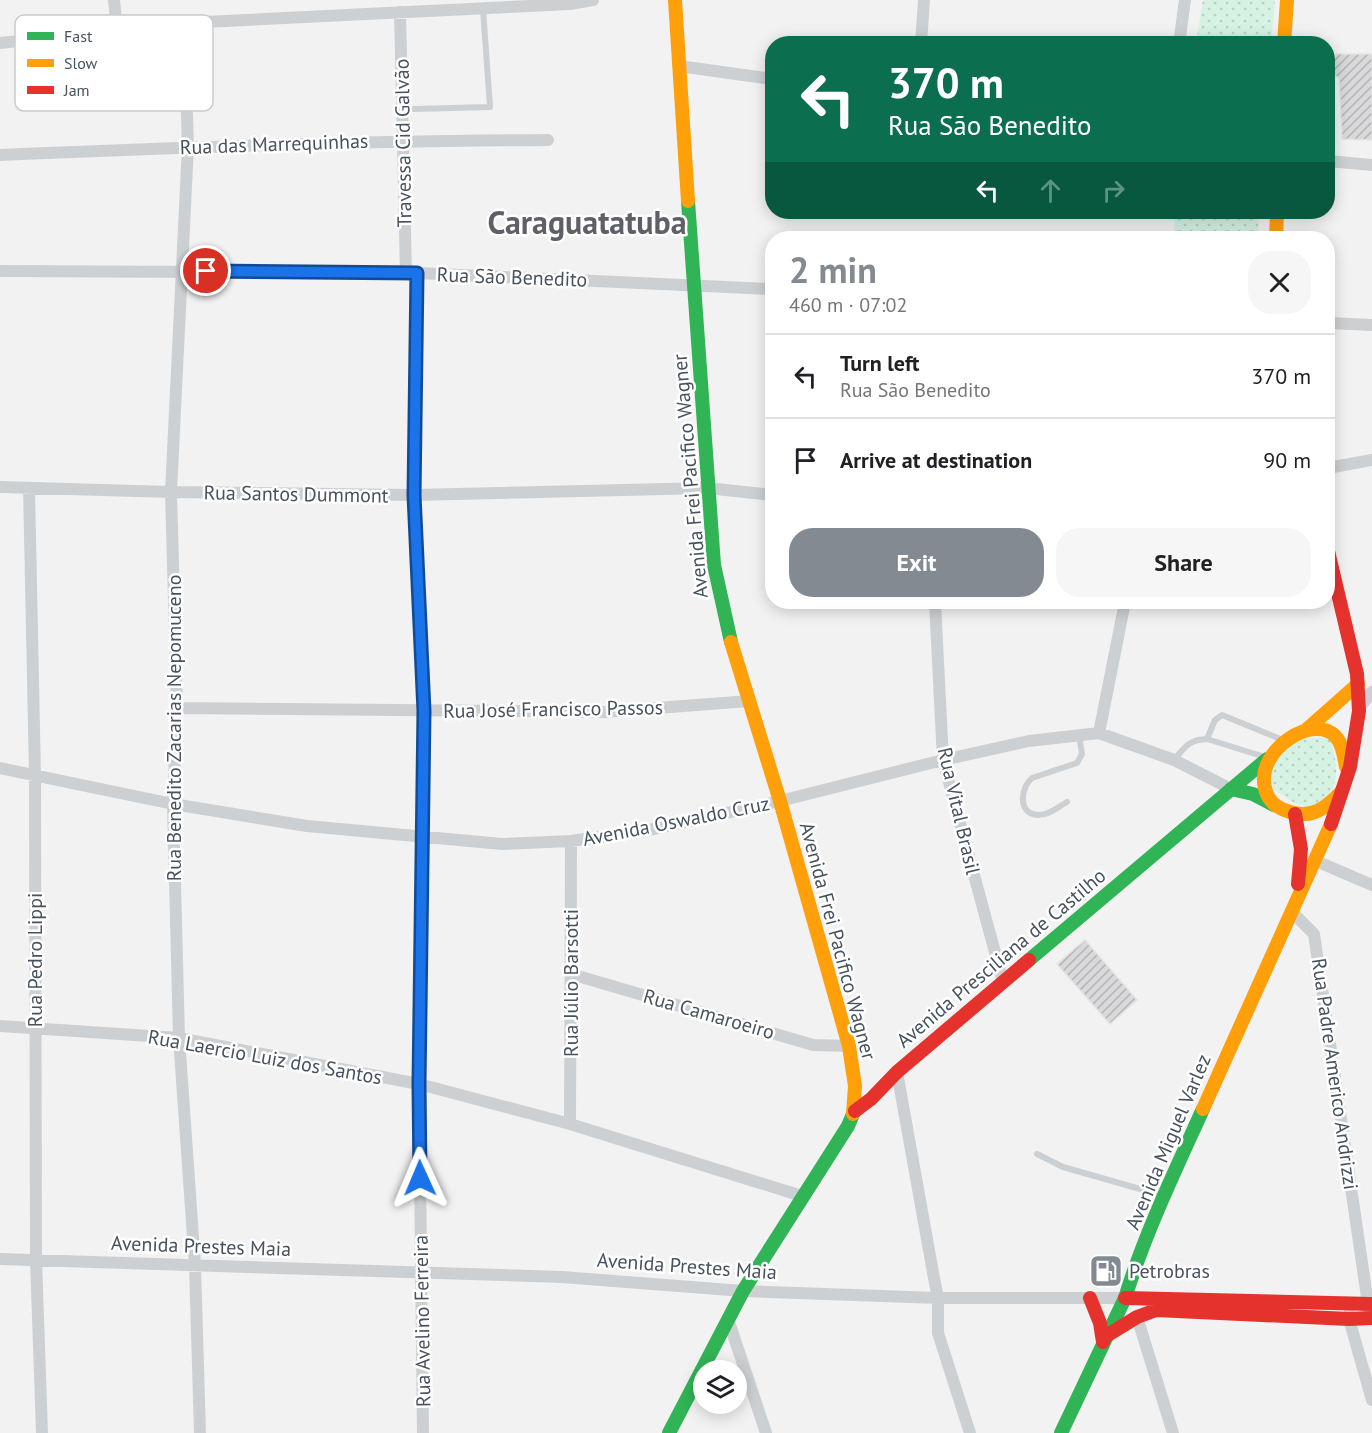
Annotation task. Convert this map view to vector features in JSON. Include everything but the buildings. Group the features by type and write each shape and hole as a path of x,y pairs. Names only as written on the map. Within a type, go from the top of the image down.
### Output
{"main road":[{"name":"Avenida Frei Pacifico Wagner","path":"675,0 714,565 726,625 780,801 849,1046 855,1078 855,1111"},
{"path":"1285,36 1287,0"},
{"path":"1294,905 1316,861 1343,790 1359,708 1358,684 1335,603"},
{"path":"1274,805 1265,789 1264,779 1268,759 1287,741 1305,731 1358,684"},
{"path":"1305,731 1321,728 1334,734 1342,749 1348,773"},
{"name":"Avenida Presciliana de Castilho","path":"669,1433 742,1291 848,1126 855,1111 871,1099 897,1072 1268,759"},
{"path":"1231,789 1253,794 1294,814 1316,814 1343,790"},
{"path":"1294,814 1300,832 1301,846 1301,869 1294,905"},
{"name":"Avenida Miguel Varlez","path":"1061,1433 1125,1298 1132,1275 1165,1196 1294,905"},
{"path":"1090,1298 1104,1339 1137,1317 1156,1310 1349,1319 1370,1311"},
{"name":"Avenida Prestes Maia","path":"1125,1298 1349,1304 1370,1311"}],"street":[{"path":"114,0 116,15"},
{"path":"213,22 400,12 421,6 483,8 570,4 593,0"},
{"path":"922,36 924,0"},
{"path":"1180,36 1185,0"},
{"name":"Travessa Cid Galvão","path":"400,12 403,141 412,274"},
{"path":"0,43 15,41"},
{"path":"679,66 765,78"},
{"name":"Rua Benedito Zacarias Nepomuceno","path":"187,111 188,147 183,271 171,492 177,708 173,804 179,1038 195,1265 200,1433"},
{"name":"Rua das Marrequinhas","path":"0,155 403,141 548,140"},
{"path":"1335,161 1372,165"},
{"name":"Rua São Benedito","path":"0,271 412,274 765,289"},
{"name":"Rua Avelino Ferreira","path":"412,274 414,495 424,711 419,1084 423,1433"},
{"path":"1335,322 1372,325"},
{"path":"1335,467 1372,460"},
{"name":"Rua Santos Dummont","path":"0,487 414,495 707,488 765,494"},
{"name":"Rua Pedro Lippi","path":"29,488 35,776 36,1260 42,1433"},
{"name":"Rua Vital Brasil","path":"935,609 943,760 1003,982"},
{"path":"1099,733 1124,609"},
{"path":"1358,684 1372,676"},
{"path":"1359,708 1372,692"},
{"name":"Rua José Francisco Passos","path":"177,708 605,712 749,701"},
{"name":"Avenida Oswaldo Cruz","path":"0,768 173,804 307,825 502,844 571,841 654,829 1029,741 1099,733 1174,760 1231,789"},
{"name":"Rua Júlio Barsotti","path":"570,1124 571,841"},
{"path":"1316,861 1372,885"},
{"name":"Rua Padre Americo Andrizzi","path":"1294,905 1314,934 1370,1311"},
{"name":"Rua Camaroeiro","path":"571,974 813,1045 849,1046"},
{"name":"Rua Laercio Luiz dos Santos","path":"0,1026 179,1038 419,1084 570,1124 802,1196"},
{"path":"897,1072 938,1298 938,1333 970,1433"},
{"name":"Avenida Prestes Maia","path":"0,1259 562,1277 742,1291 938,1298 1125,1298"},
{"path":"1349,1304 1349,1319 1372,1400"},
{"path":"1137,1317 1173,1433"},
{"path":"728,1319 766,1433"}],"lane":[{"path":"414,109 490,107 486,21 483,8"},
{"path":"1207,739 1215,720 1222,715 1287,741"},
{"path":"1067,802 1046,814 1035,815 1025,808 1023,791 1032,778 1077,763 1082,754 1079,735"},
{"path":"1174,760 1192,741 1207,739 1268,759"},
{"path":"1037,1154 1063,1167 1165,1196"}],"green space":[{"path":"1203,0 1275,0 1272,36 1197,36"},
{"path":"1175,219 1259,219 1258,231 1174,231"},
{"path":"1302,738 1330,738 1335,760 1336,778 1333,785 1329,793 1313,808 1296,804 1273,789 1270,774 1274,762"}],"traffic: fast":[{"path":"688,201 714,565 731,642"},
{"path":"1029,960 1267,759"},
{"path":"1231,789 1253,794 1274,805"},
{"path":"1061,1433 1125,1298 1151,1226 1203,1109"},
{"path":"669,1433 743,1291 848,1126 853,1114"}],"traffic: slow":[{"path":"675,0 688,201"},
{"path":"1285,36 1287,0"},
{"path":"1276,231 1277,219"},
{"path":"731,642 780,801 849,1046 855,1086 853,1114"},
{"path":"1305,731 1358,684"},
{"path":"1341,792 1318,811 1298,814 1277,806 1271,801 1265,788 1264,774 1269,760 1289,739 1302,732 1315,729 1327,730 1336,737 1342,747 1346,767"},
{"path":"1203,1109 1331,824"}],"traffic: jam":[{"path":"1331,824 1350,767 1359,711 1357,674 1335,581"},
{"path":"1295,814 1301,849 1298,884"},
{"path":"855,1111 871,1099 897,1072 1029,960"},
{"path":"1090,1298 1100,1323 1103,1342"},
{"path":"1125,1298 1372,1304"},
{"path":"1106,1336 1137,1317 1156,1310 1349,1319 1372,1318"}],"place":[{"name":"Petrobras","path":"1106,1271"}],"district":[{"name":"Caraguatatuba","path":"587,222"}],"route":[{"path":"206,271 417,273 414,495 424,711 419,1084 420,1178"}]}
